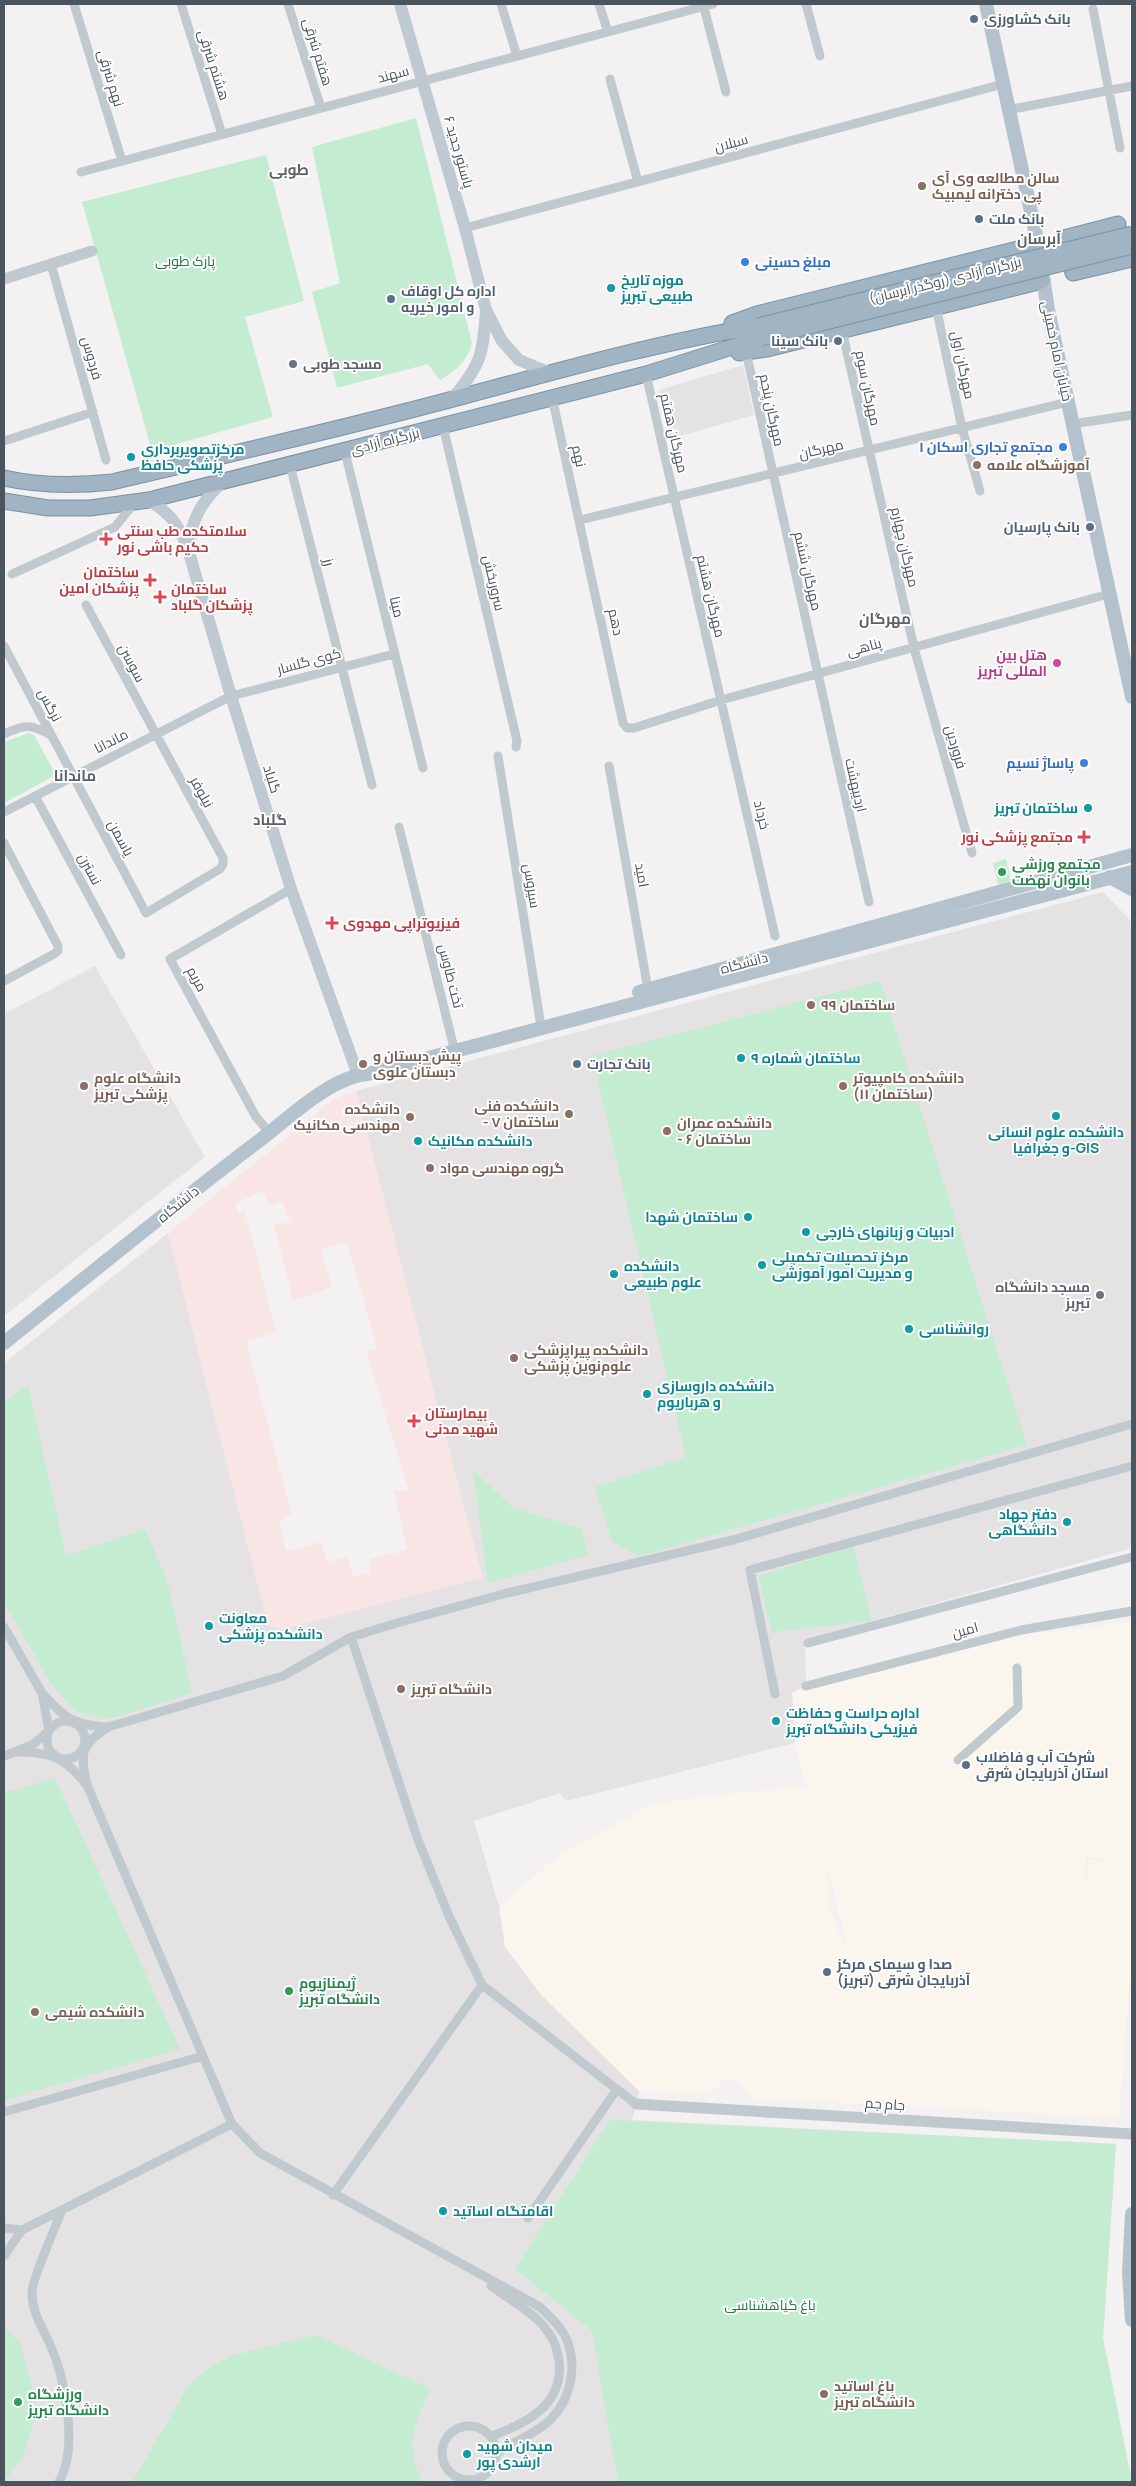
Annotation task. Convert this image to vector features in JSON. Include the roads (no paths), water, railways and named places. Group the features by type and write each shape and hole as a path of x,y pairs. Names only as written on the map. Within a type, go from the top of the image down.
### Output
{"highway":[{"path":"1125,222 1107,232 1107,240 1112,258 1128,260"},
{"path":"1125,222 1064,238 1073,273 1128,260"},
{"name":"بزرگراه آزادی (روگذر آبرسان)","path":"759,332 1132,234"},
{"path":"697,336 757,314 1038,244"},
{"name":"بزرگراه آزادی (روگذر آبرسان)","path":"759,332 1132,246"},
{"path":"909,276 920,281 927,293 925,303 919,311"},
{"path":"703,358 746,352 1042,281"},
{"name":"بزرگراه آزادی","path":"4,478 25,483 74,486 112,482 452,399 548,372 697,336 759,332"},
{"name":"بزرگراه آزادی","path":"4,501 48,508 90,508 142,501 345,452 646,374 703,358 759,332"},
{"path":"198,461 196,474 203,486"},
{"path":"176,467 181,476 181,492"}],"main road":[{"name":"پاستور جدید ۶","path":"400,4 465,228 486,310 502,341 519,360 548,372"},
{"name":"خیابان امام خمینی","path":"986,4 1003,84 1013,108 1038,244 1042,281 1132,697"},
{"name":"پاستور جدید ۶","path":"452,399 474,373 484,345 486,310"},
{"path":"187,546 193,522 203,501 221,483"},
{"name":"گلباد","path":"142,501 168,512 178,526 187,546 230,696 292,889 358,1075"},
{"path":"1115,860 1126,852 1132,844"},
{"name":"دانشگاه","path":"358,1075 364,1068 1132,855"},
{"name":"دانشگاه","path":"4,1343 320,1094 358,1075 368,1074 1132,872"},
{"path":"1110,878 1132,889"},
{"path":"1132,2214 1129,2272 1132,2320"}],"street":[{"name":"نهم شرقی","path":"74,4 122,161"},
{"name":"هشتم شرقی","path":"181,4 222,134"},
{"name":"هفتم شرقی","path":"288,4 321,108"},
{"path":"502,4 517,56"},
{"path":"599,4 608,32"},
{"path":"806,4 820,56"},
{"name":"سهند","path":"81,172 706,5"},
{"path":"706,5 726,92"},
{"path":"1093,9 1120,148"},
{"path":"610,79 638,182"},
{"name":"سبلان","path":"465,228 1003,84"},
{"path":"1013,108 1132,86"},
{"path":"4,278 92,251"},
{"name":"فردوس","path":"51,264 106,460"},
{"name":"مهرگان اول","path":"936,307 962,428 980,491"},
{"name":"مهرگان سوم","path":"842,330 868,452"},
{"name":"مهرگان پنجم","path":"746,352 772,475"},
{"name":"مهرگان هفتم","path":"646,374 675,499"},
{"name":"نهم","path":"552,397 580,520"},
{"name":"مهرگان","path":"580,520 675,499 1068,402"},
{"path":"4,441 93,412"},
{"path":"1072,424 1132,415"},
{"name":"سروربخش","path":"443,426 516,747"},
{"name":"مینا","path":"345,452 423,768"},
{"name":"مهرگان چهارم","path":"868,452 914,648"},
{"name":"رز","path":"290,465 372,785"},
{"name":"مهرگان ششم","path":"772,475 817,674"},
{"name":"مهرگان هشتم","path":"675,499 721,700"},
{"path":"12,574 115,527 142,501"},
{"name":"دهم","path":"580,520 624,723 627,728"},
{"name":"پناهی","path":"627,728 634,728 721,700 1109,594"},
{"name":"سوسن","path":"86,605 155,734"},
{"name":"نرگس","path":"4,646 73,776"},
{"name":"فروردین","path":"914,648 972,853"},
{"name":"کوی گلسار","path":"230,696 394,654"},
{"name":"اردیبهشت","path":"817,674 869,902"},
{"name":"ماندانا","path":"4,812 230,696"},
{"name":"خرداد","path":"721,700 775,936"},
{"path":"4,734 20,726 30,725 51,736"},
{"name":"نیلوفر","path":"146,913 220,869 223,864 223,858 155,734"},
{"name":"سیروس","path":"498,756 540,1020"},
{"name":"امید","path":"609,766 648,990"},
{"name":"یاسمن","path":"73,776 146,913"},
{"name":"نسترن","path":"35,796 121,955"},
{"name":"تخت طاوس","path":"399,827 453,1044"},
{"path":"4,843 58,946 58,951 4,982"},
{"name":"مریم","path":"270,1133 256,1117 170,959 292,889"},
{"path":"17,1752 44,1753 58,1758 70,1759 81,1752 91,1738 108,1727 283,1676 351,1637 507,1593 629,1566 733,1540 1132,1424"},
{"path":"774,1694 750,1570 1132,1466"},
{"path":"808,1643 1132,1557"},
{"name":"امین","path":"806,1686 1021,1630 1132,1612"},
{"path":"4,1627 42,1693 61,1714 72,1721 86,1726 108,1727"},
{"path":"351,1637 418,1840 449,1916 482,1985 636,2104"},
{"path":"958,1760 1018,1707 1018,1668"},
{"path":"42,1693 49,1730 47,1737 49,1749 76,1771 87,1785"},
{"path":"4,1756 32,1745 59,1722 72,1721"},
{"path":"72,1721 85,1735 84,1771 87,1785 232,2124 260,2153 333,2195 540,2307 558,2324 569,2343 572,2371 567,2397 552,2418 538,2429 497,2453"},
{"path":"333,2195 482,1985"},
{"path":"4,2112 203,2056"},
{"path":"528,2218 617,2089"},
{"name":"جام جم","path":"636,2104 1132,2134"},
{"path":"5,2253 22,2230 232,2124"},
{"path":"59,2482 63,2475 67,2456 66,2398 63,2379 35,2312 32,2290 62,2210"},
{"path":"4,2228 22,2230"},
{"path":"467,2268 548,2331 557,2347 560,2371 556,2392 543,2410 532,2419 492,2436"},
{"path":"467,2425 476,2426 492,2436 497,2453 492,2469 479,2480 462,2479 448,2470 444,2462 443,2446 452,2431 467,2425"}],"place":[{"name":"بانک کشاورزی","path":"974,19"},
{"name":"سالن مطالعه وی آی پی دخترانه لیمبیک","path":"922,186"},
{"name":"بانک ملت","path":"979,219"},
{"name":"مبلغ حسینی","path":"745,262"},
{"name":"موزه تاریخ طبیعی تبریز","path":"611,288"},
{"name":"اداره کل اوقاف و امور خیریه","path":"391,299"},
{"name":"بانک سینا","path":"838,341"},
{"name":"مسجد طوبی","path":"293,364"},
{"name":"مجتمع تجاری اسکان ۱","path":"1063,447"},
{"name":"مرکزتصویربرداری پزشکی حافظ","path":"131,457"},
{"name":"آموزشگاه علامه","path":"977,465"},
{"name":"بانک پارسیان","path":"1090,527"},
{"name":"سلامتکده طب سنتی حکیم باشی نور","path":"106,539"},
{"name":"ساختمان پزشکان امین","path":"150,580"},
{"name":"ساختمان پزشکان گلباد","path":"160,597"},
{"name":"هتل بین المللی تبریز","path":"1057,663"},
{"name":"پاساژ نسیم","path":"1084,763"},
{"name":"ساختمان تبریز","path":"1088,808"},
{"name":"مجتمع پزشکی نور","path":"1084,837"},
{"name":"مجتمع ورزشی بانوان نهضت","path":"1002,872"},
{"name":"فیزیوتراپی مهدوی","path":"332,923"},
{"name":"ساختمان ۹۹","path":"811,1005"},
{"name":"ساختمان شماره ۹","path":"741,1058"},
{"name":"پیش دبستان و دبستان علوی","path":"363,1064"},
{"name":"بانک تجارت","path":"577,1064"},
{"name":"دانشگاه علوم پزشکی تبریز","path":"84,1086"},
{"name":"دانشکده کامپیوتر (ساختمان ۱۱)","path":"843,1086"},
{"name":"دانشکده فنی - ساختمان ۷","path":"569,1114"},
{"name":"دانشکده علوم انسانی و جغرافیا-GIS","path":"1056,1116"},
{"name":"دانشکده مهندسی مکانیک","path":"410,1117"},
{"name":"دانشکده عمران - ساختمان ۶","path":"667,1131"},
{"name":"دانشکده مکانیک","path":"418,1141"},
{"name":"گروه مهندسی مواد","path":"430,1168"},
{"name":"ساختمان شهدا","path":"748,1217"},
{"name":"ادبیات و زبانهای خارجی","path":"806,1232"},
{"name":"مرکز تحصیلات تکمیلی و مدیریت امور آموزشی","path":"762,1265"},
{"name":"دانشکده علوم طبیعی","path":"614,1274"},
{"name":"مسجد دانشگاه تبربز","path":"1100,1295"},
{"name":"روانشناسی","path":"909,1329"},
{"name":"دانشکده پیراپزشکی علوم‌نوین پزشکی","path":"514,1358"},
{"name":"دانشکده داروسازی و هرباریوم","path":"647,1394"},
{"name":"بیمارستان شهید مدنی","path":"414,1421"},
{"name":"دفتر جهاد دانشگاهی","path":"1067,1522"},
{"name":"معاونت دانشکده پزشکی","path":"209,1626"},
{"name":"دانشگاه تبریز","path":"401,1689"},
{"name":"اداره حراست و حفاظت فیزیکی دانشگاه تبریز","path":"776,1721"},
{"name":"شرکت آب و فاضلاب استان آذربایجان شرقی","path":"966,1765"},
{"name":"صدا و سیمای مرکز آذربایجان شرقی (تبریز)","path":"827,1972"},
{"name":"ژیمنازیوم دانشگاه تبریز","path":"289,1991"},
{"name":"دانشکده شیمی","path":"35,2012"},
{"name":"اقامتگاه اساتید","path":"443,2211"},
{"name":"باغ اساتید دانشگاه تبریز","path":"824,2394"},
{"name":"ورزشگاه دانشگاه تبریز","path":"18,2402"},
{"name":"میدان شهید ارشدی پور","path":"467,2454"}],"district":[{"name":"طوبی","path":"289,170"},
{"name":"آبرسان","path":"1039,239"},
{"name":"مهرگان","path":"885,619"},
{"name":"ماندانا","path":"75,776"},
{"name":"گلباد","path":"270,820"}],"park label":[{"name":"پارک طوبی","path":"185,261"},
{"name":"باغ گیاهشناسی","path":"770,2305"}]}
